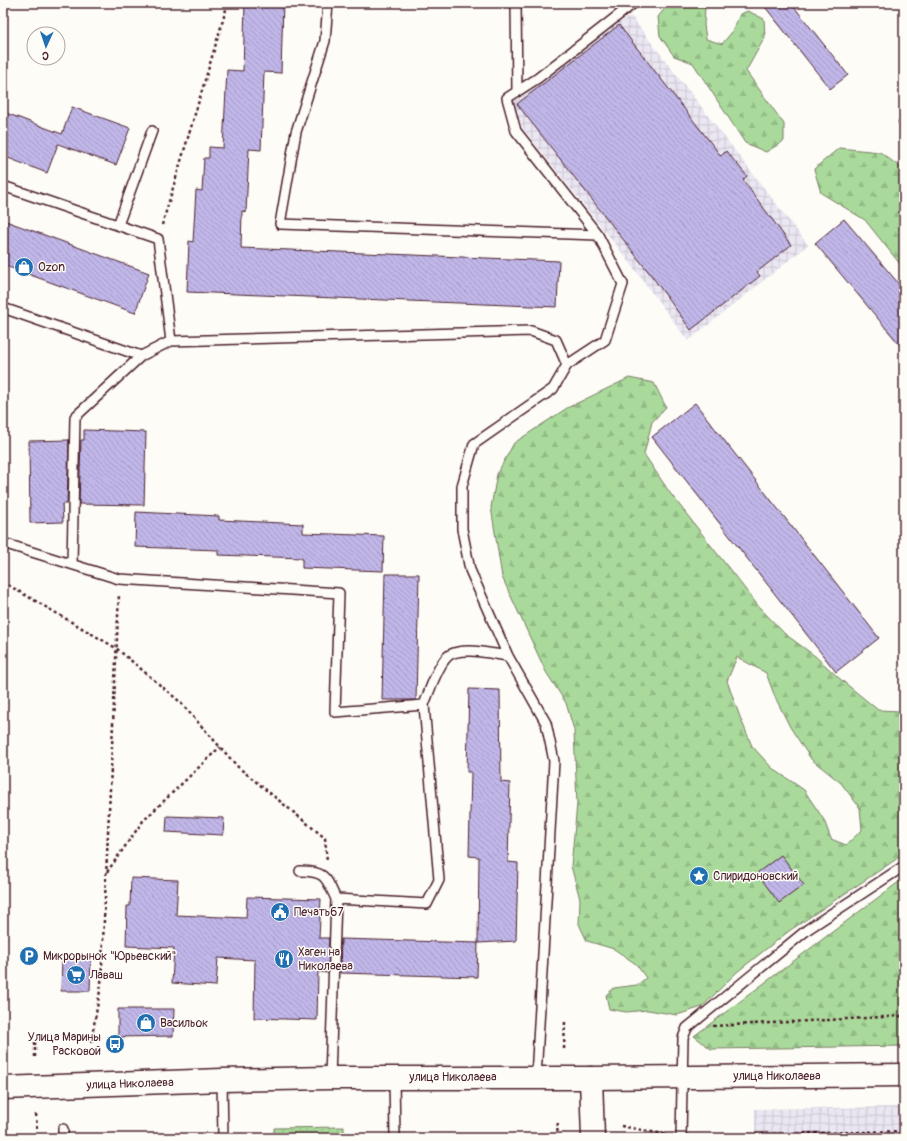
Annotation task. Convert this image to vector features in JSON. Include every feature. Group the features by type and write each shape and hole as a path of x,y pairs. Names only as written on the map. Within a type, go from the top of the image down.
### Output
{"main road":[{"name":"улица Николаева","path":"3,1088 222,1080 394,1077 591,1078 904,1075"},
{"path":"591,1078 593,1138"}],"lane":[{"path":"328,3 325,41 296,132 280,224 598,235"},
{"path":"516,3 517,92"},
{"path":"536,1077 554,761 546,723 508,656 470,570 462,529 462,486 474,444 553,389 567,365 605,340 623,284 598,235 516,131 507,98 538,78 634,3"},
{"path":"118,225 152,131"},
{"path":"3,186 158,239 171,340"},
{"path":"3,308 141,356"},
{"path":"72,564 75,417 141,356 171,340 531,331 556,340 567,365"},
{"path":"3,543 119,578 338,593 335,712 424,705"},
{"path":"336,899 427,904 439,880 424,705 440,667 447,656 456,652 468,651 508,656"},
{"path":"680,1137 683,1038 687,1028 808,929 904,866"},
{"path":"300,871 313,871 321,873 328,882 336,899 330,1078"},
{"path":"394,1077 395,1138"},
{"path":"222,1080 223,1138"}],"path":[{"path":"158,239 228,3"},
{"path":"904,117 899,122 904,142"},
{"path":"91,1042 101,985 119,578"},
{"path":"3,582 116,648 179,701 238,767 325,838 328,882"},
{"path":"106,874 143,821 220,747"},
{"path":"687,1028 904,1016"},
{"path":"564,1049 565,1021"},
{"path":"35,1041 35,1058"},
{"path":"36,1114 37,1131"},
{"path":"557,1138 558,1120"},
{"path":"621,1126 680,1137 904,1130"}],"shaded area":[{"path":"631,16 808,245 688,341 627,259 524,130 512,103 611,27"},
{"path":"904,1107 904,1138 755,1138 755,1109"}],"green space":[{"path":"669,3 704,3 704,25 706,39 722,44 732,32 740,14 748,11 764,19 765,37 746,71 784,124 784,141 766,152 745,143 693,63 674,56 660,36 658,17"},
{"path":"839,148 880,152 904,170 904,269 865,220 821,193 814,169"},
{"path":"629,378 654,383 666,407 652,422 644,454 670,493 759,607 785,634 815,656 878,710 900,711 904,709 904,854 789,931 737,972 702,1007 677,1015 648,1010 626,1012 609,1009 606,995 614,988 637,985 646,978 636,964 614,949 587,941 579,924 580,899 571,866 577,804 574,730 566,703 546,672 502,577 491,507 497,474 514,443 567,408","holes":["737,657 766,673 775,697 790,727 811,759 841,783 860,808 862,830 846,845 831,839 824,820 804,790 772,768 752,746 727,681"]},
{"path":"904,878 904,1046 711,1049 694,1036"},
{"path":"344,1127 344,1138 274,1138 274,1128"}],"building":[{"path":"245,3 283,3 281,73 264,72 261,150 249,149 246,212 242,211 241,248 559,261 557,307 187,292 189,241 193,242 196,190 202,191 204,158 209,158 209,147 223,148 227,70 243,71"},
{"path":"762,3 791,3 848,75 830,89"},
{"path":"619,25 721,156 726,151 747,176 743,180 791,245 757,272 760,276 691,330 651,275 517,104"},
{"path":"72,107 130,128 116,165 58,144 47,173 3,156 3,122 6,113 62,134"},
{"path":"844,219 904,290 904,350 815,243"},
{"path":"3,220 149,273 135,313 3,265"},
{"path":"695,403 879,638 836,672 652,437"},
{"path":"84,430 146,432 144,505 79,504 81,440 84,440"},
{"path":"69,440 67,504 62,504 63,522 30,523 29,441"},
{"path":"136,512 219,516 219,520 303,524 303,533 384,536 383,571 302,568 302,558 218,555 218,550 135,547"},
{"path":"385,574 419,574 416,700 382,700"},
{"path":"469,689 500,690 501,782 510,783 508,862 518,863 516,941 478,943 479,857 469,856 471,772 467,772"},
{"path":"167,816 224,818 223,835 166,832"},
{"path":"781,855 804,885 779,903 757,873"},
{"path":"131,878 178,880 176,915 246,918 247,897 321,899 319,938 329,938 328,973 318,972 317,1020 254,1018 255,960 218,958 216,986 172,983 174,948 126,946 127,906 130,906"},
{"path":"341,939 478,943 477,977 340,973"},
{"name":"Лаваш","path":"62,959 91,959 90,991 61,991"},
{"name":"Васильок","path":"118,1009 174,1009 173,1036 118,1037"}],"place":[{"name":"Ozon","path":"24,267"},
{"name":"Спиридоновский","path":"699,876"},
{"name":"Печать67","path":"280,912"},
{"name":"Микрорынок \"Юрьевский\"","path":"29,956"},
{"name":"Хаген на Николаева","path":"284,959"},
{"name":"Лаваш","path":"76,975"},
{"name":"Васильок","path":"146,1023"},
{"name":"Улица Марины Расковой","path":"115,1044"}]}
